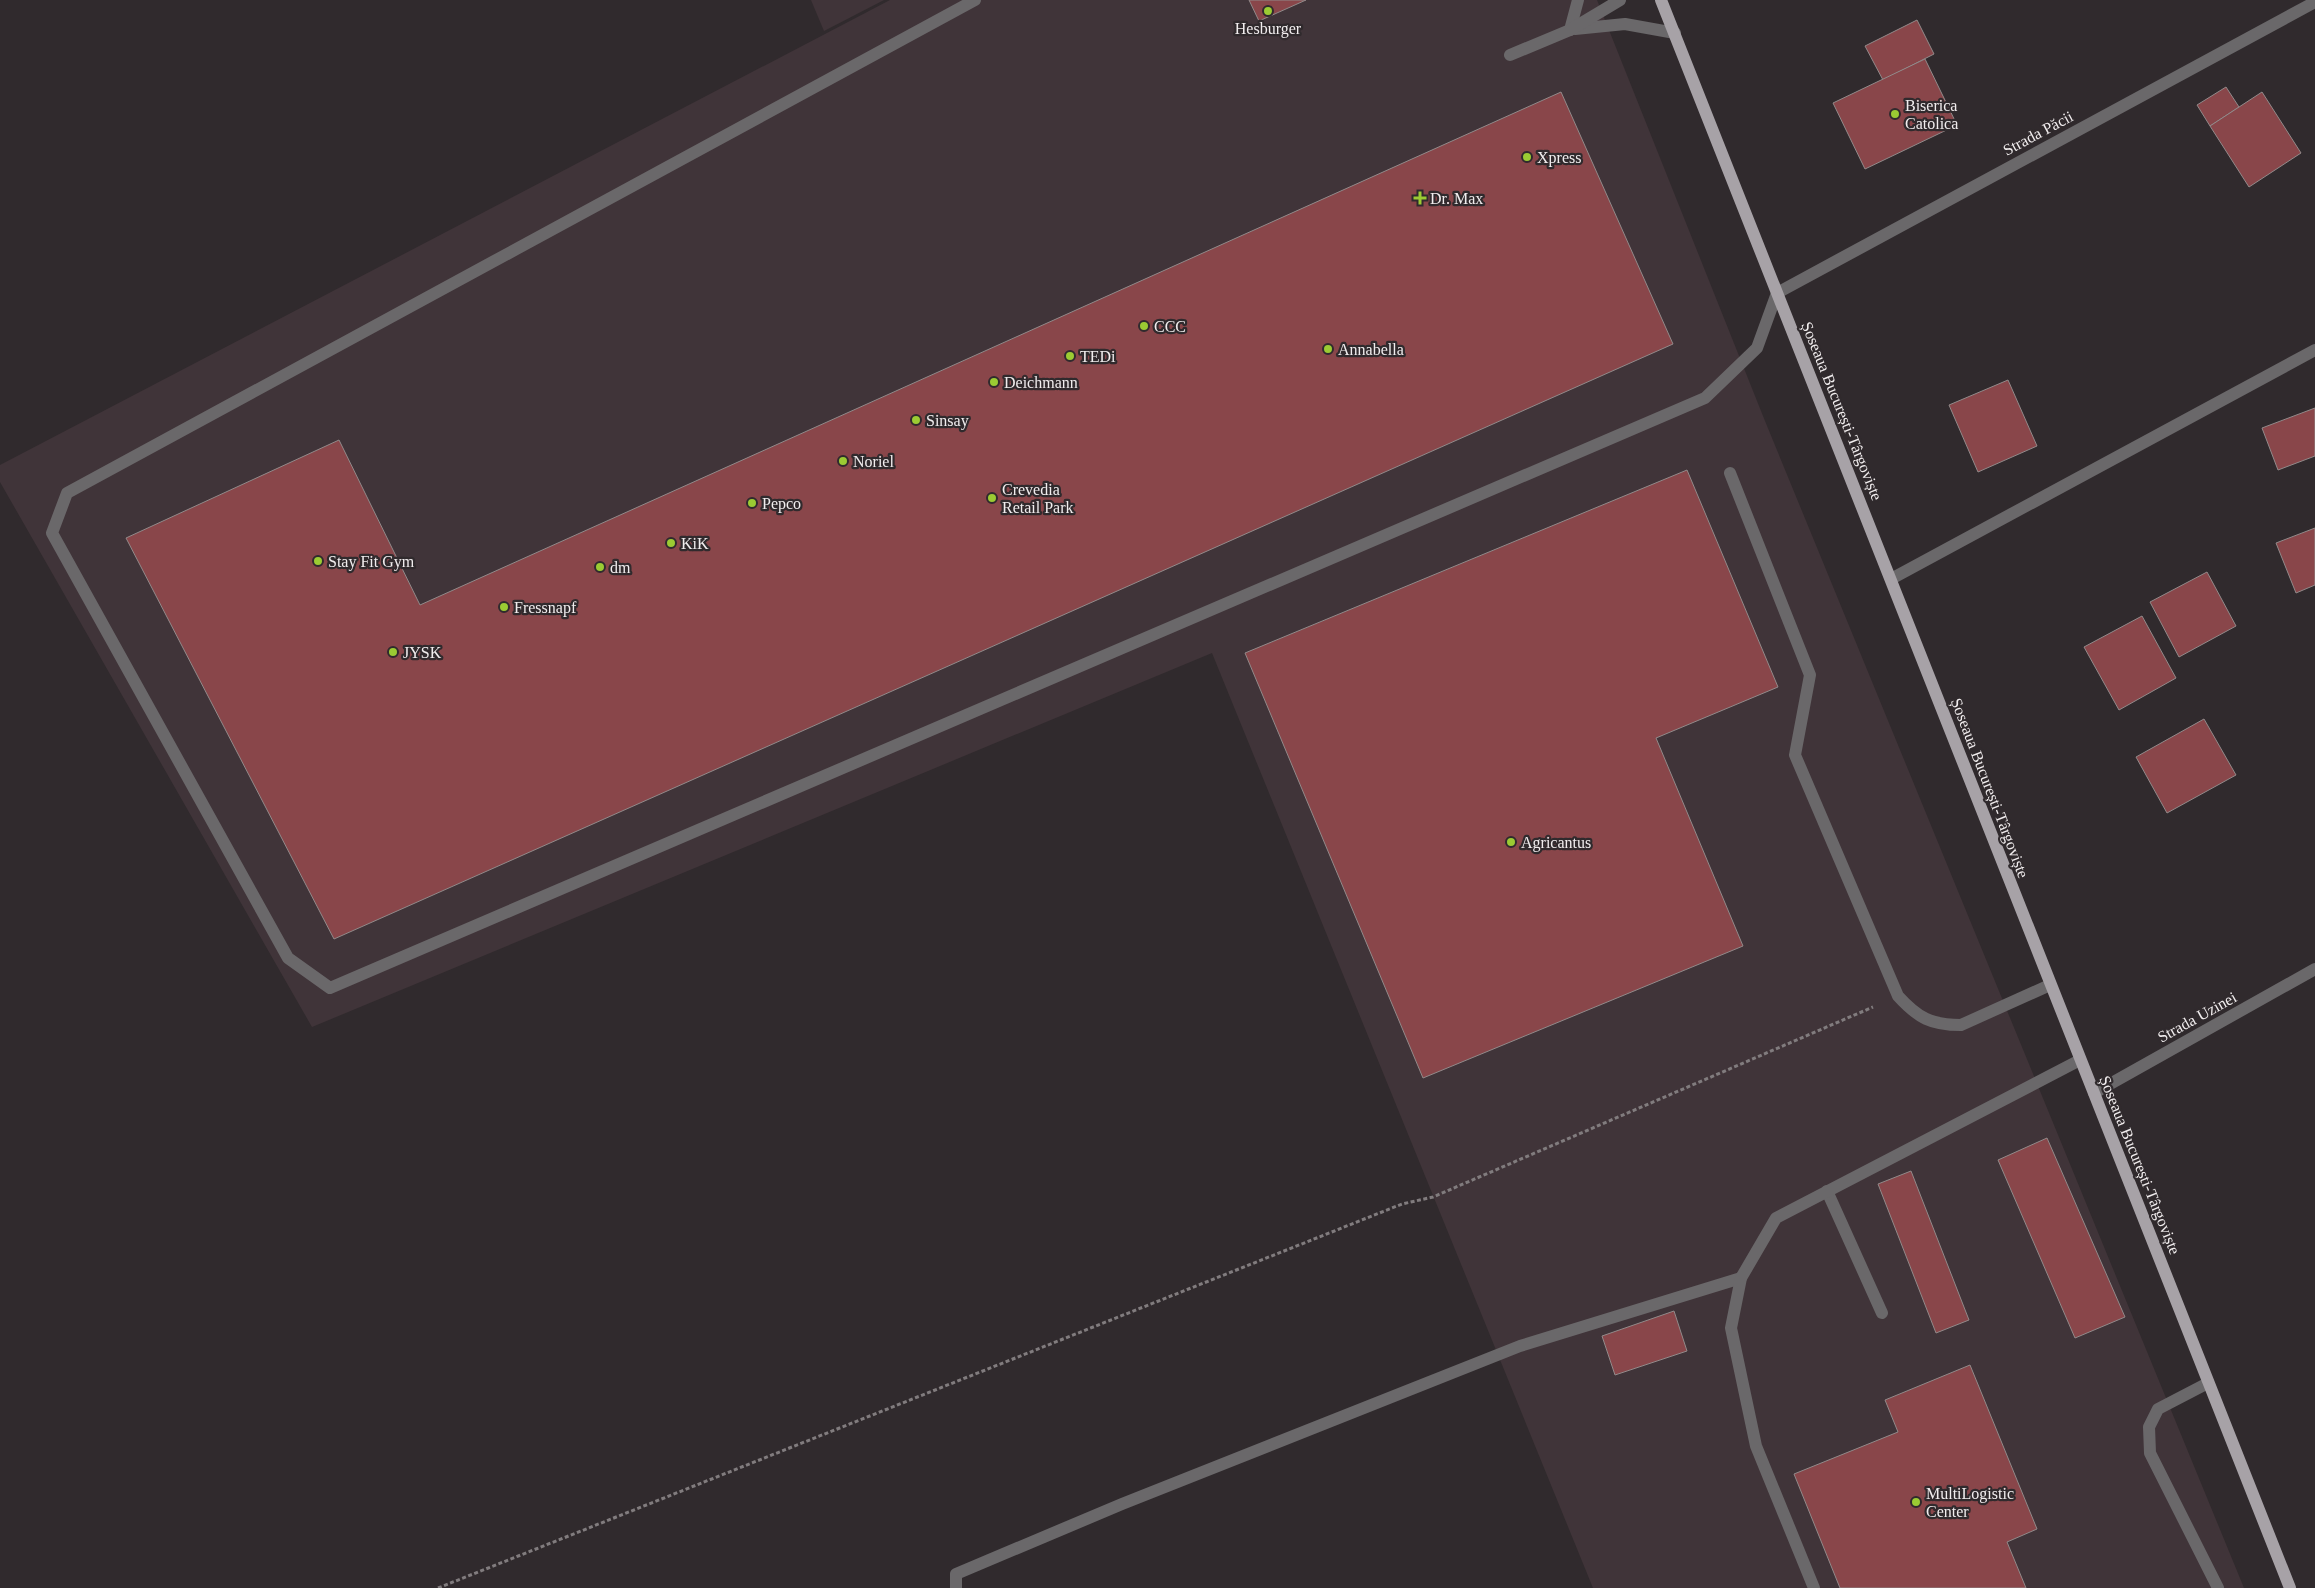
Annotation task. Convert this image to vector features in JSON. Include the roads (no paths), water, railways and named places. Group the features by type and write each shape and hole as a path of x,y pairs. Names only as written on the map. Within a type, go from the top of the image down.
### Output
{"main road":[{"name":"Șoseaua București-Târgoviște","path":"1662,0 2290,1588"}],"street":[{"path":"975,0 67,493 52,533 288,958 330,988 1705,398 1757,348 1778,293"},
{"path":"1570,30 1578,0"},
{"path":"1510,55 1570,30 1620,0"},
{"name":"Strada Păcii","path":"1778,293 2315,2"},
{"path":"1570,30 1625,24 1675,33"},
{"path":"1891,579 2315,350"},
{"path":"1730,473 1810,674 1795,755 1898,996 1913,1012 1927,1020 1947,1025 1961,1025 2050,985"},
{"name":"Strada Uzinei","path":"2094,1093 2315,969"},
{"path":"1814,1588 1756,1446 1731,1328 1741,1278 1776,1218 2080,1060"},
{"path":"1827,1191 1882,1313"},
{"path":"956,1588 956,1574 1122,1504 1511,1350 1741,1278"},
{"path":"2208,1383 2158,1409 2149,1426 2149,1435 2150,1453 2218,1588"}],"place":[{"name":"Hesburger","path":"1268,11"},
{"name":"Biserica Catolica","path":"1895,114"},
{"name":"Xpress","path":"1527,157"},
{"name":"Dr. Max","path":"1420,198"},
{"name":"CCC","path":"1144,326"},
{"name":"Annabella","path":"1328,349"},
{"name":"TEDi","path":"1070,356"},
{"name":"Deichmann","path":"994,382"},
{"name":"Sinsay","path":"916,420"},
{"name":"Noriel","path":"843,461"},
{"name":"Crevedia Retail Park","path":"992,498"},
{"name":"Pepco","path":"752,503"},
{"name":"KiK","path":"671,543"},
{"name":"Stay Fit Gym","path":"318,561"},
{"name":"dm","path":"600,567"},
{"name":"Fressnapf","path":"504,607"},
{"name":"JYSK","path":"393,652"},
{"name":"Agricantus","path":"1511,842"},
{"name":"MultiLogistic Center","path":"1916,1502"}]}
